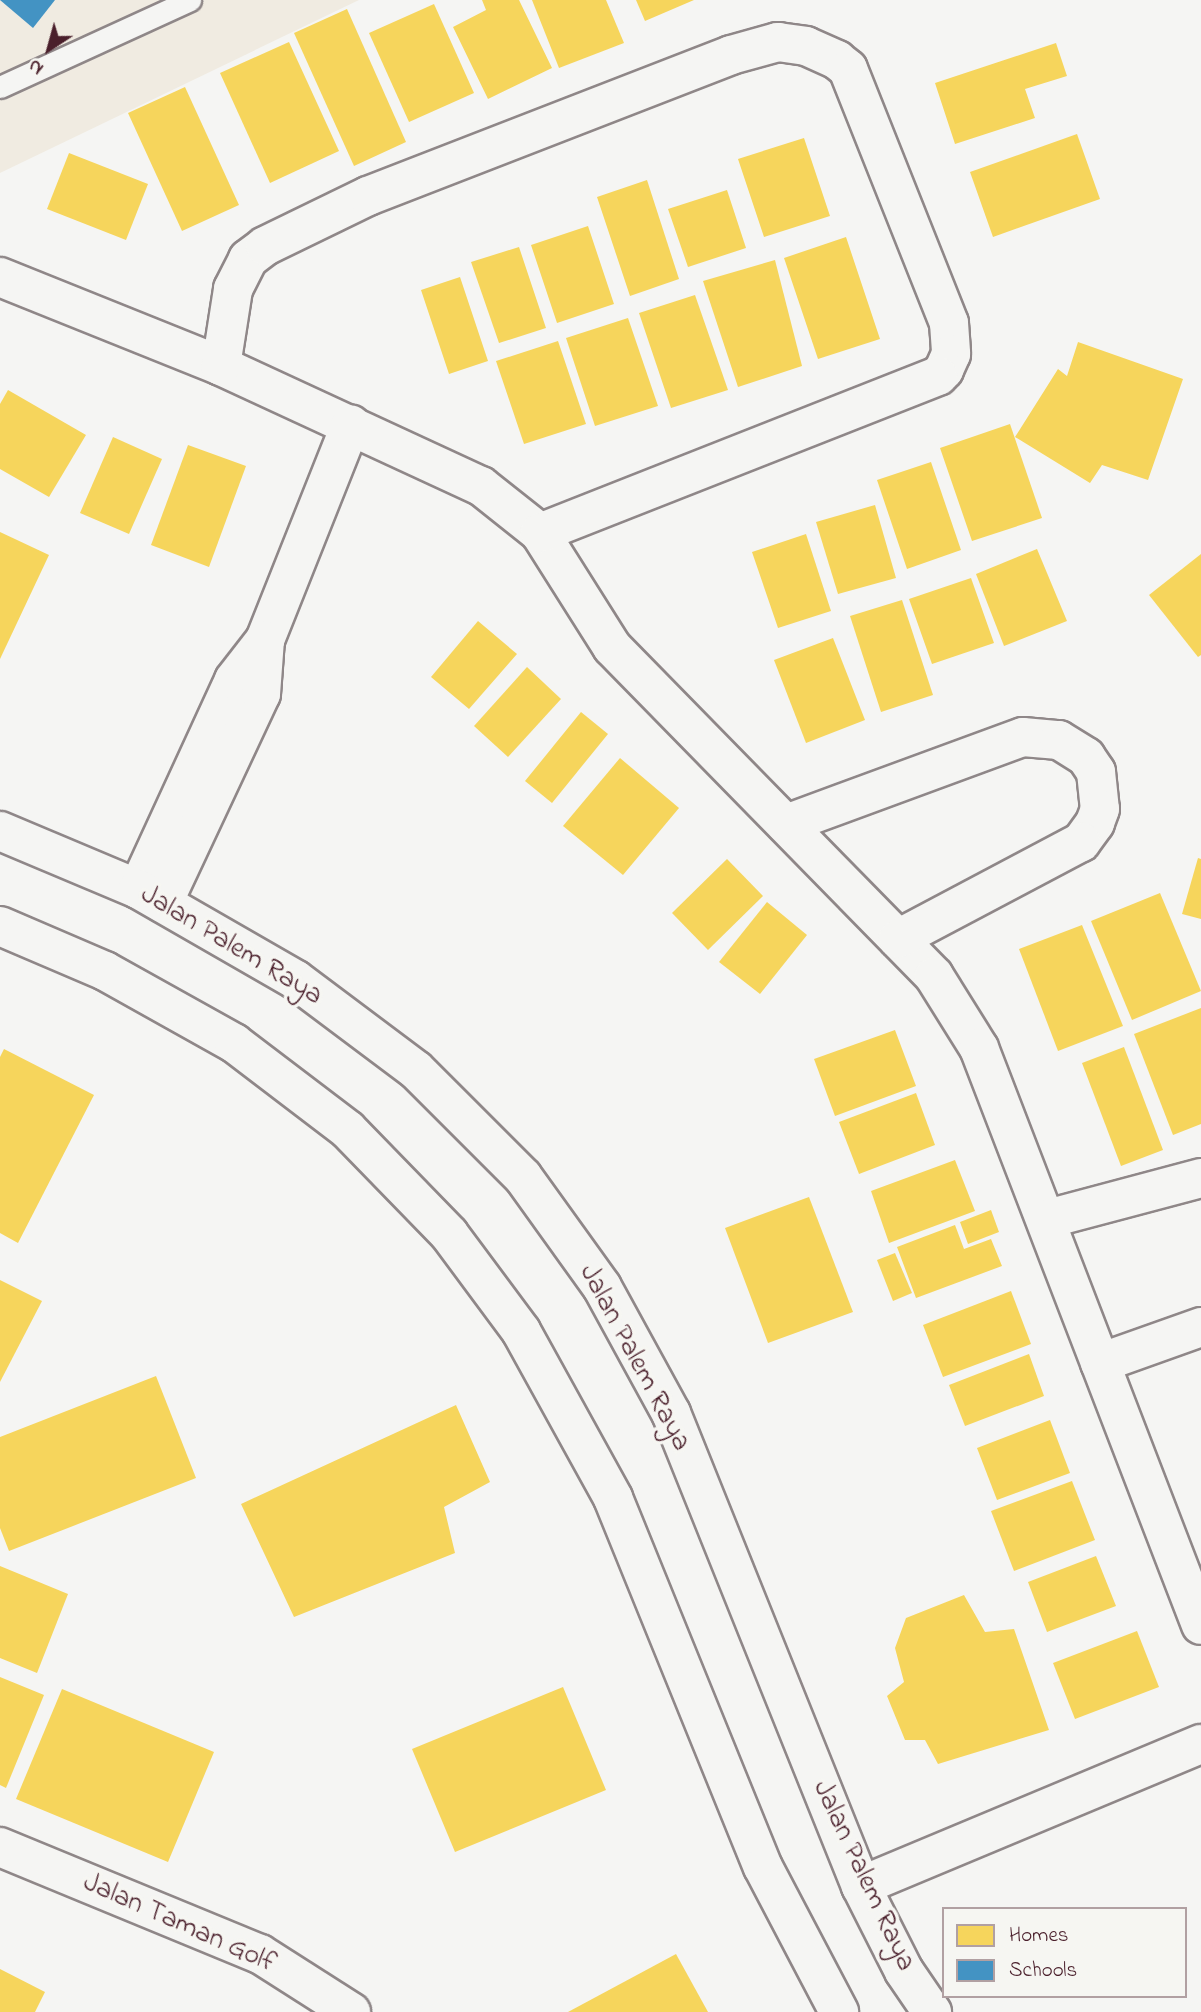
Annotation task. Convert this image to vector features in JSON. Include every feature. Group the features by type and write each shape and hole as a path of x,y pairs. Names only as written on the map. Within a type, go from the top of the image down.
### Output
{"street":[{"path":"221,366 233,289 243,266 265,246 368,196 731,55 778,43 806,46 837,60 848,69 949,323 951,354 944,370 938,376 540,533"},
{"path":"0,276 221,366 351,424 481,486 540,533 612,648 934,976 979,1048 1201,1625"},
{"path":"151,896 234,680 265,640 351,424"},
{"path":"786,824 1023,737 1059,740 1086,757 1096,772 1100,809 1096,823 1081,842 898,939"},
{"name":"Jalan Palem Raya","path":"0,831 151,896 296,981 416,1070 523,1177 602,1287 671,1413 861,1886 904,1971 932,2012"},
{"path":"0,926 105,971 234,1042 348,1130 449,1234 521,1331 613,1498 762,1867 839,2012"},
{"path":"1047,1219 1201,1178"},
{"path":"1100,1363 1201,1327"},
{"path":"861,1886 1201,1744"},
{"name":"Jalan Taman Golf","path":"0,1847 260,1954 351,2012"}],"lane":[{"path":"0,87 169,6 190,0"}],"shaded area":[{"path":"0,0 359,0 0,173"}],"building: Homes":[{"path":"482,0 519,0 552,68 488,99 453,27 486,10"},
{"path":"532,0 606,0 624,43 559,68"},
{"path":"636,0 694,0 645,21"},
{"path":"434,4 474,93 409,122 369,33"},
{"path":"347,9 406,142 354,166 294,33"},
{"path":"289,42 339,151 270,183 220,73"},
{"path":"1056,43 1067,76 1025,89 1035,118 955,144 935,83"},
{"path":"185,87 239,205 182,231 128,113"},
{"path":"1077,134 1100,199 993,237 970,172"},
{"path":"804,138 830,216 764,237 738,159"},
{"path":"69,153 148,184 126,240 47,209"},
{"path":"647,180 679,279 630,296 597,197"},
{"path":"727,190 746,248 688,267 668,209"},
{"path":"588,226 614,304 557,323 531,245"},
{"path":"846,237 880,339 818,359 784,258"},
{"path":"519,247 546,328 499,343 471,262"},
{"path":"775,260 802,366 738,387 703,281"},
{"path":"460,277 488,361 449,374 421,290"},
{"path":"695,295 728,390 671,408 639,313"},
{"path":"628,318 658,406 595,426 566,338"},
{"path":"558,341 586,424 524,444 496,361"},
{"path":"1078,342 1183,379 1148,480 1102,465 1090,483 1015,437 1058,369 1067,376"},
{"path":"8,390 86,435 49,497 0,469 0,404"},
{"path":"1010,424 1042,518 972,541 940,448"},
{"path":"113,437 162,459 129,534 80,513"},
{"path":"188,445 246,466 209,567 151,545"},
{"path":"931,462 961,550 907,569 877,480"},
{"path":"875,505 896,578 838,594 816,522"},
{"path":"0,532 49,555 0,659"},
{"path":"806,534 831,611 778,628 752,552"},
{"path":"1037,549 1067,621 1004,646 976,574"},
{"path":"1201,554 1201,655 1198,657 1149,595"},
{"path":"971,578 994,643 932,664 909,599"},
{"path":"902,600 933,695 881,712 850,616"},
{"path":"478,621 517,654 469,709 431,677"},
{"path":"833,638 865,720 806,743 774,660"},
{"path":"527,667 561,699 508,757 474,726"},
{"path":"581,712 608,734 552,803 525,781"},
{"path":"620,758 679,808 623,875 563,826"},
{"path":"1198,858 1201,859 1201,919 1182,914"},
{"path":"727,859 763,896 708,950 672,913"},
{"path":"1160,893 1201,991 1132,1020 1091,921"},
{"path":"767,902 807,935 760,994 719,962"},
{"path":"1082,925 1123,1026 1058,1051 1019,949"},
{"path":"1201,1008 1201,1124 1173,1135 1134,1034"},
{"path":"895,1030 916,1086 835,1116 814,1059"},
{"path":"1124,1047 1163,1150 1121,1166 1082,1063"},
{"path":"4,1049 94,1095 18,1243 0,1233 0,1057"},
{"path":"916,1093 935,1145 859,1174 839,1122"},
{"path":"955,1160 975,1211 889,1243 871,1191"},
{"path":"809,1197 853,1312 768,1343 725,1228"},
{"path":"991,1210 999,1232 968,1244 960,1222"},
{"path":"955,1225 964,1249 991,1239 1002,1266 916,1298 897,1247"},
{"path":"895,1253 912,1293 893,1301 877,1260"},
{"path":"0,1280 42,1301 0,1382"},
{"path":"1011,1291 1031,1344 943,1377 923,1325"},
{"path":"1029,1354 1044,1396 965,1426 949,1385"},
{"path":"156,1376 196,1478 9,1551 0,1528 0,1437"},
{"path":"456,1405 490,1482 444,1507 455,1553 294,1617 241,1504"},
{"path":"1050,1420 1070,1473 997,1500 977,1448"},
{"path":"1072,1481 1095,1540 1014,1571 991,1511"},
{"path":"1096,1556 1116,1606 1047,1632 1028,1582"},
{"path":"0,1566 68,1594 37,1673 0,1658"},
{"path":"964,1595 985,1632 1014,1629 1049,1730 938,1764 925,1740 905,1740 887,1696 904,1682 895,1648 906,1618"},
{"path":"1137,1631 1159,1687 1075,1719 1053,1663"},
{"path":"0,1677 44,1695 6,1788 0,1785"},
{"path":"563,1687 606,1790 455,1852 412,1749"},
{"path":"62,1689 214,1752 168,1862 16,1799"},
{"path":"676,1954 708,2012 568,2012"},
{"path":"0,1969 45,1992 35,2012 0,2012"}],"building: Schools":[{"path":"0,0 55,0 33,28"}]}
